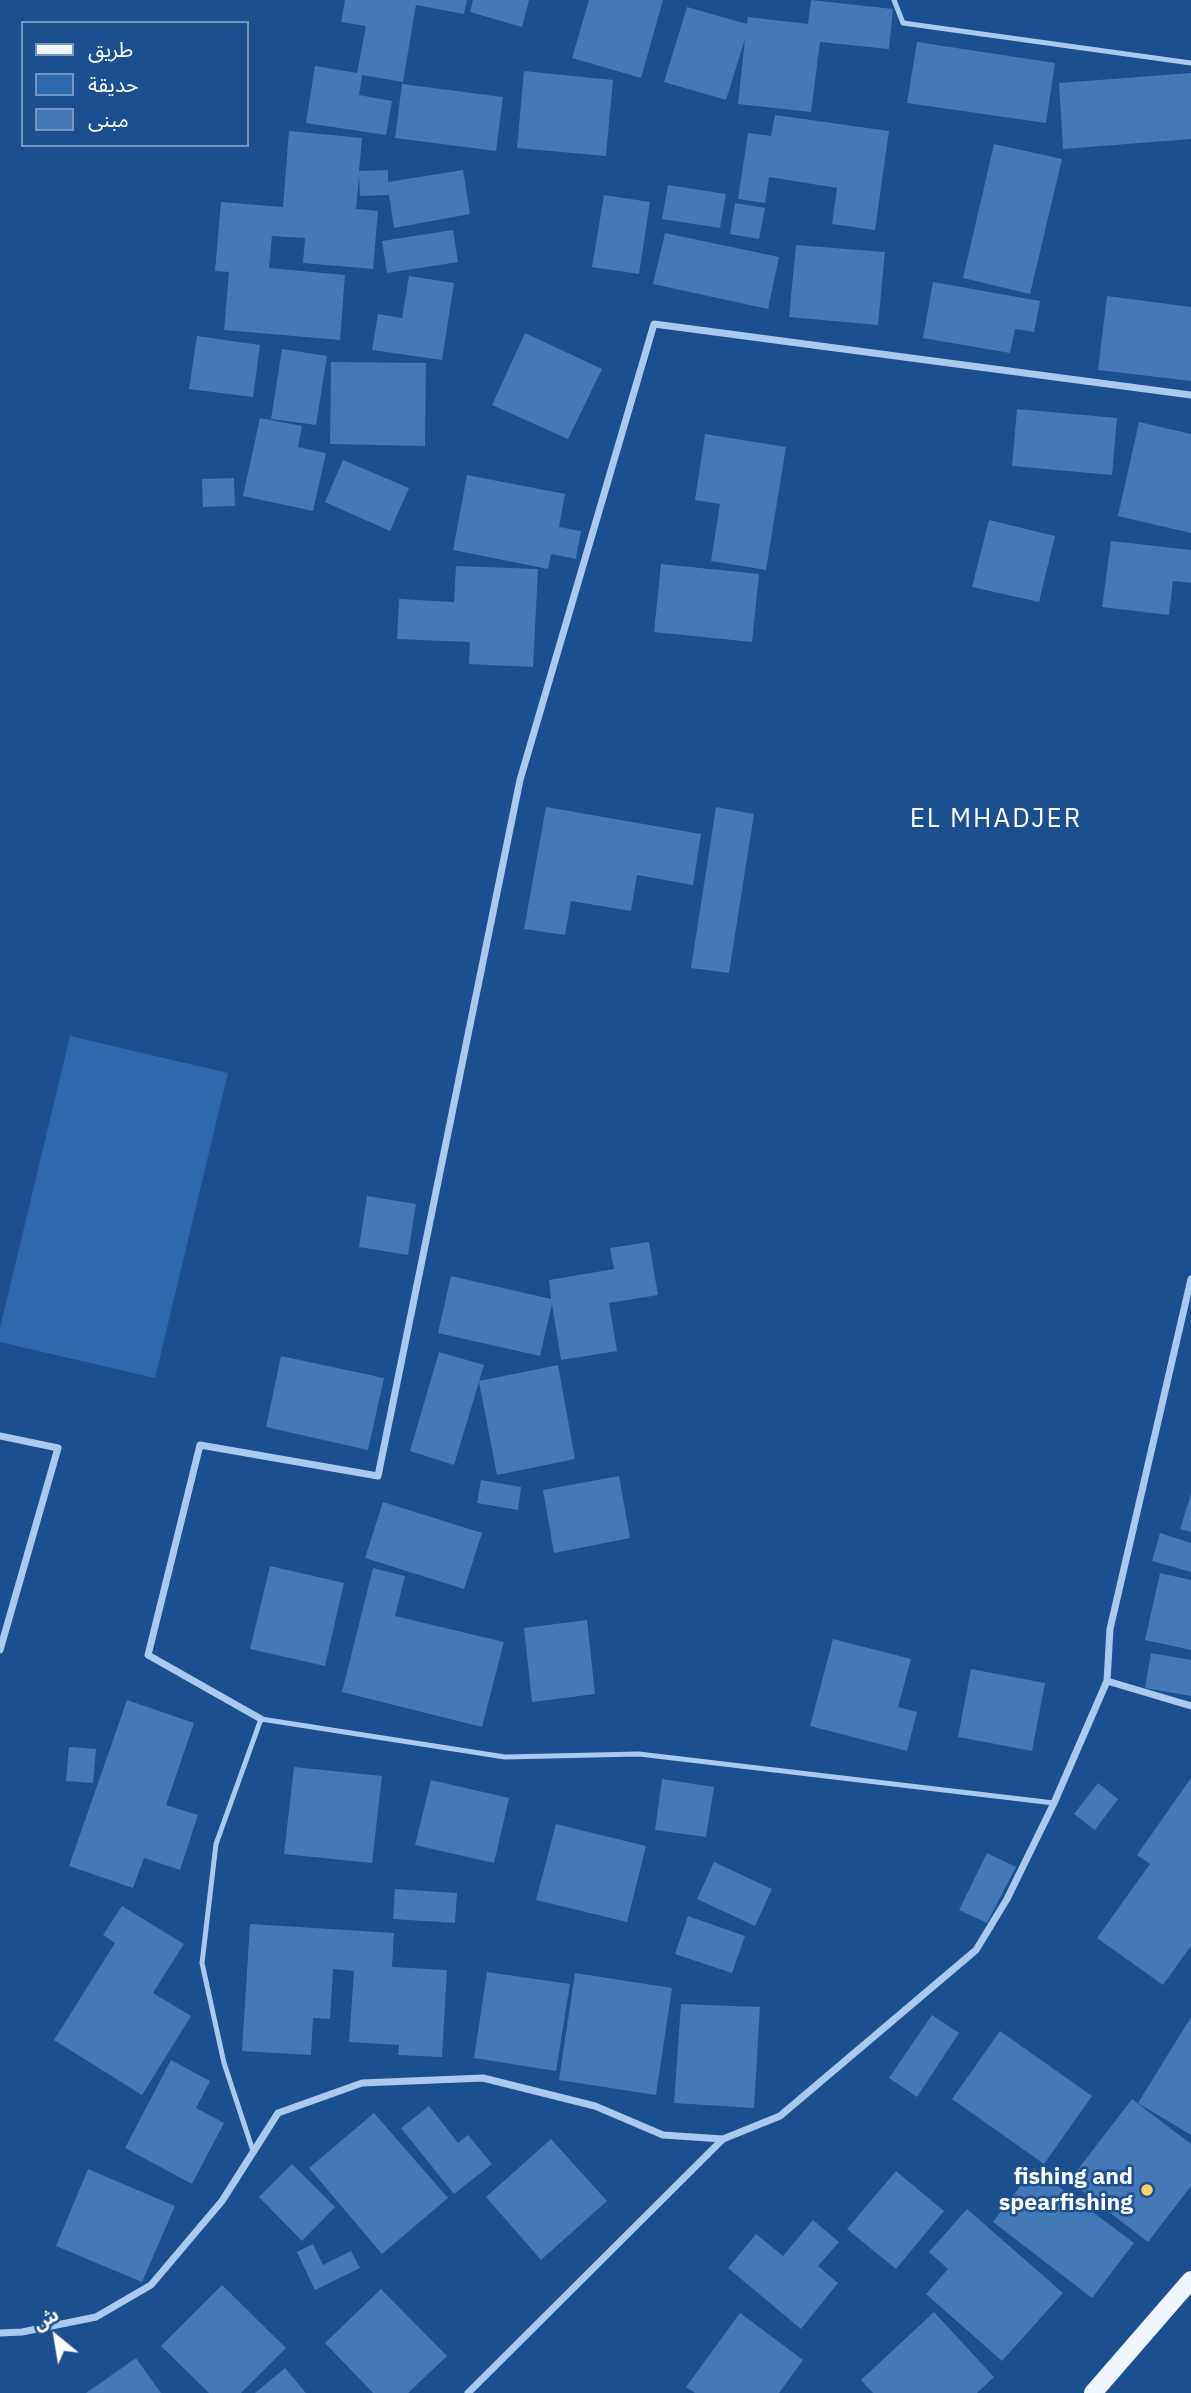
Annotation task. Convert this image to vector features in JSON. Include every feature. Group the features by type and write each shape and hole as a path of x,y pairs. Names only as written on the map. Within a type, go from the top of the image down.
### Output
{"main road":[{"path":"1093,2393 1191,2280"}],"street":[{"path":"261,1719 148,1656 200,1445 378,1476 520,780 654,324 1191,395"},
{"path":"468,2393 723,2139 780,2116 976,1950 1007,1899 1054,1803 1107,1681 1110,1629 1191,1279"},
{"path":"0,1436 58,1448 0,1650"},
{"path":"1107,1681 1191,1706"},
{"path":"0,2333 22,2333 96,2317 151,2285 222,2201 278,2113 362,2083 483,2078 595,2106 663,2135 723,2139"}],"lane":[{"path":"894,0 903,23 1191,63"},
{"path":"254,2151 224,2063 202,1963 216,1844 261,1719 505,1757 639,1754 1054,1803"}],"green space":[{"path":"70,1036 228,1073 155,1378 0,1342 0,1328"}],"building":[{"path":"345,0 467,0 464,14 416,5 403,82 362,75 359,95 392,101 386,135 306,123 315,66 357,73 366,26 341,22"},
{"path":"473,0 529,0 522,27 470,12"},
{"path":"589,0 663,0 641,78 572,58"},
{"path":"811,0 893,9 889,49 820,42 811,112 738,104 745,39 726,100 664,82 687,7 747,24 748,17 808,24"},
{"path":"917,42 1055,63 1046,123 907,103"},
{"path":"524,71 613,80 606,156 517,148"},
{"path":"1191,73 1191,139 1063,149 1059,83"},
{"path":"402,84 503,97 496,151 395,138"},
{"path":"775,115 889,131 875,230 832,224 837,188 769,177 765,203 738,199 748,133 771,136"},
{"path":"289,131 362,138 359,171 388,170 388,182 463,170 470,214 394,228 389,195 360,196 359,176 356,209 378,211 373,269 303,263 305,238 272,236 269,268 345,275 340,340 224,330 229,272 215,271 221,202 283,207"},
{"path":"994,144 1062,159 1030,294 963,278"},
{"path":"668,185 726,194 720,228 662,219"},
{"path":"604,195 650,202 639,274 592,267"},
{"path":"735,203 765,208 759,239 730,234"},
{"path":"453,230 458,262 387,273 382,241"},
{"path":"665,233 779,257 768,309 653,284"},
{"path":"796,245 885,252 878,325 789,317"},
{"path":"409,276 454,283 442,360 372,350 378,314 402,318"},
{"path":"933,282 1040,301 1034,332 1015,329 1010,353 923,338"},
{"path":"1107,296 1191,307 1191,381 1098,370"},
{"path":"525,333 602,369 568,439 492,405"},
{"path":"197,336 260,345 253,397 189,389"},
{"path":"282,349 327,356 316,425 271,419"},
{"path":"331,362 426,363 425,446 330,444"},
{"path":"1017,409 1117,418 1112,475 1012,466"},
{"path":"260,418 302,426 298,447 326,453 313,511 243,496"},
{"path":"1139,422 1191,434 1191,533 1118,516"},
{"path":"705,434 786,447 766,570 711,561 720,504 695,500"},
{"path":"343,460 409,488 390,531 325,502"},
{"path":"467,475 565,494 559,527 581,531 576,559 551,554 548,569 453,550"},
{"path":"234,478 235,506 203,507 202,479"},
{"path":"989,520 1055,536 1039,602 972,587"},
{"path":"1111,541 1191,550 1191,583 1173,581 1169,615 1102,607"},
{"path":"661,564 759,574 752,642 654,632"},
{"path":"456,566 538,569 533,667 469,664 470,642 397,639 399,599 454,602"},
{"path":"546,807 701,834 693,885 637,875 631,911 571,901 565,935 524,929"},
{"path":"716,807 754,814 729,973 691,968"},
{"path":"367,1196 416,1204 408,1255 359,1247"},
{"path":"649,1242 658,1295 609,1303 617,1351 561,1360 552,1304 540,1356 438,1333 451,1276 551,1299 549,1280 614,1269 610,1248"},
{"path":"439,1352 484,1365 479,1381 558,1365 575,1459 497,1475 479,1382 454,1465 410,1451"},
{"path":"281,1356 384,1378 368,1450 266,1427"},
{"path":"619,1476 630,1538 554,1553 543,1490"},
{"path":"481,1480 521,1487 518,1510 477,1503"},
{"path":"1191,1494 1191,1532 1180,1529"},
{"path":"383,1502 482,1533 464,1589 365,1558"},
{"path":"1160,1533 1191,1543 1191,1572 1152,1561"},
{"path":"270,1566 344,1583 325,1666 250,1649"},
{"path":"373,1568 405,1576 395,1616 504,1642 482,1727 342,1692"},
{"path":"1160,1573 1191,1580 1191,1650 1145,1640"},
{"path":"587,1620 595,1694 532,1702 524,1628"},
{"path":"833,1639 911,1659 898,1707 917,1712 907,1751 810,1726"},
{"path":"1151,1653 1191,1660 1191,1696 1145,1688"},
{"path":"971,1669 1045,1683 1032,1751 958,1737"},
{"path":"127,1700 194,1723 166,1805 198,1815 180,1870 144,1858 133,1888 69,1866"},
{"path":"69,1747 96,1749 93,1783 66,1781"},
{"path":"294,1767 382,1776 372,1863 284,1854"},
{"path":"1191,1778 1191,1946 1163,1985 1097,1938 1150,1864 1137,1855"},
{"path":"662,1779 714,1787 706,1837 655,1830"},
{"path":"431,1780 509,1798 494,1863 415,1845"},
{"path":"1098,1783 1118,1799 1095,1830 1074,1814"},
{"path":"556,1824 646,1846 627,1922 536,1900"},
{"path":"987,1853 1016,1867 987,1923 959,1910"},
{"path":"714,1862 772,1889 755,1926 697,1899"},
{"path":"395,1889 457,1893 455,1923 393,1919"},
{"path":"122,1906 184,1944 153,1993 191,2016 142,2095 54,2040 115,1943 103,1935"},
{"path":"688,1916 745,1936 732,1973 675,1954"},
{"path":"250,1924 394,1933 392,1967 447,1970 442,2057 398,2055 399,2045 349,2042 354,1971 333,1969 330,2019 313,2018 311,2055 242,2051"},
{"path":"487,1972 570,1984 556,2071 474,2058"},
{"path":"575,1973 672,1988 656,2095 559,2080"},
{"path":"681,2004 760,2007 754,2108 674,2103"},
{"path":"932,2015 959,2033 917,2097 889,2078"},
{"path":"1191,2017 1191,2135 1138,2103"},
{"path":"1000,2031 1092,2096 1044,2164 952,2099"},
{"path":"171,2060 210,2081 196,2108 224,2123 192,2184 125,2148"},
{"path":"1132,2099 1191,2144 1191,2186 1148,2242 1069,2181"},
{"path":"429,2106 458,2143 468,2135 492,2164 454,2194 401,2128"},
{"path":"374,2113 448,2198 382,2254 309,2168"},
{"path":"551,2139 607,2201 541,2260 486,2197"},
{"path":"292,2164 335,2207 302,2241 259,2197"},
{"path":"1034,2168 1134,2243 1092,2298 993,2222"},
{"path":"88,2169 175,2206 142,2282 56,2246"},
{"path":"896,2171 944,2211 896,2269 847,2229"},
{"path":"967,2209 1063,2293 1002,2361 926,2294 948,2269 929,2252"},
{"path":"813,2220 839,2242 818,2266 838,2283 801,2329 728,2268 756,2234 783,2256"},
{"path":"313,2244 323,2265 351,2251 360,2268 315,2290 297,2252"},
{"path":"222,2285 286,2348 241,2393 209,2393 161,2346"},
{"path":"381,2289 447,2356 408,2393 373,2393 325,2343"},
{"path":"934,2312 994,2377 977,2393 873,2393 861,2380"},
{"path":"740,2313 803,2360 779,2393 695,2393 686,2387"},
{"path":"136,2358 161,2393 86,2393"},
{"path":"285,2368 306,2393 255,2393"}],"place":[{"name":"fishing and spearfishing","path":"1147,2190"}],"district":[{"name":"EL MHADJER","path":"996,819"}]}
